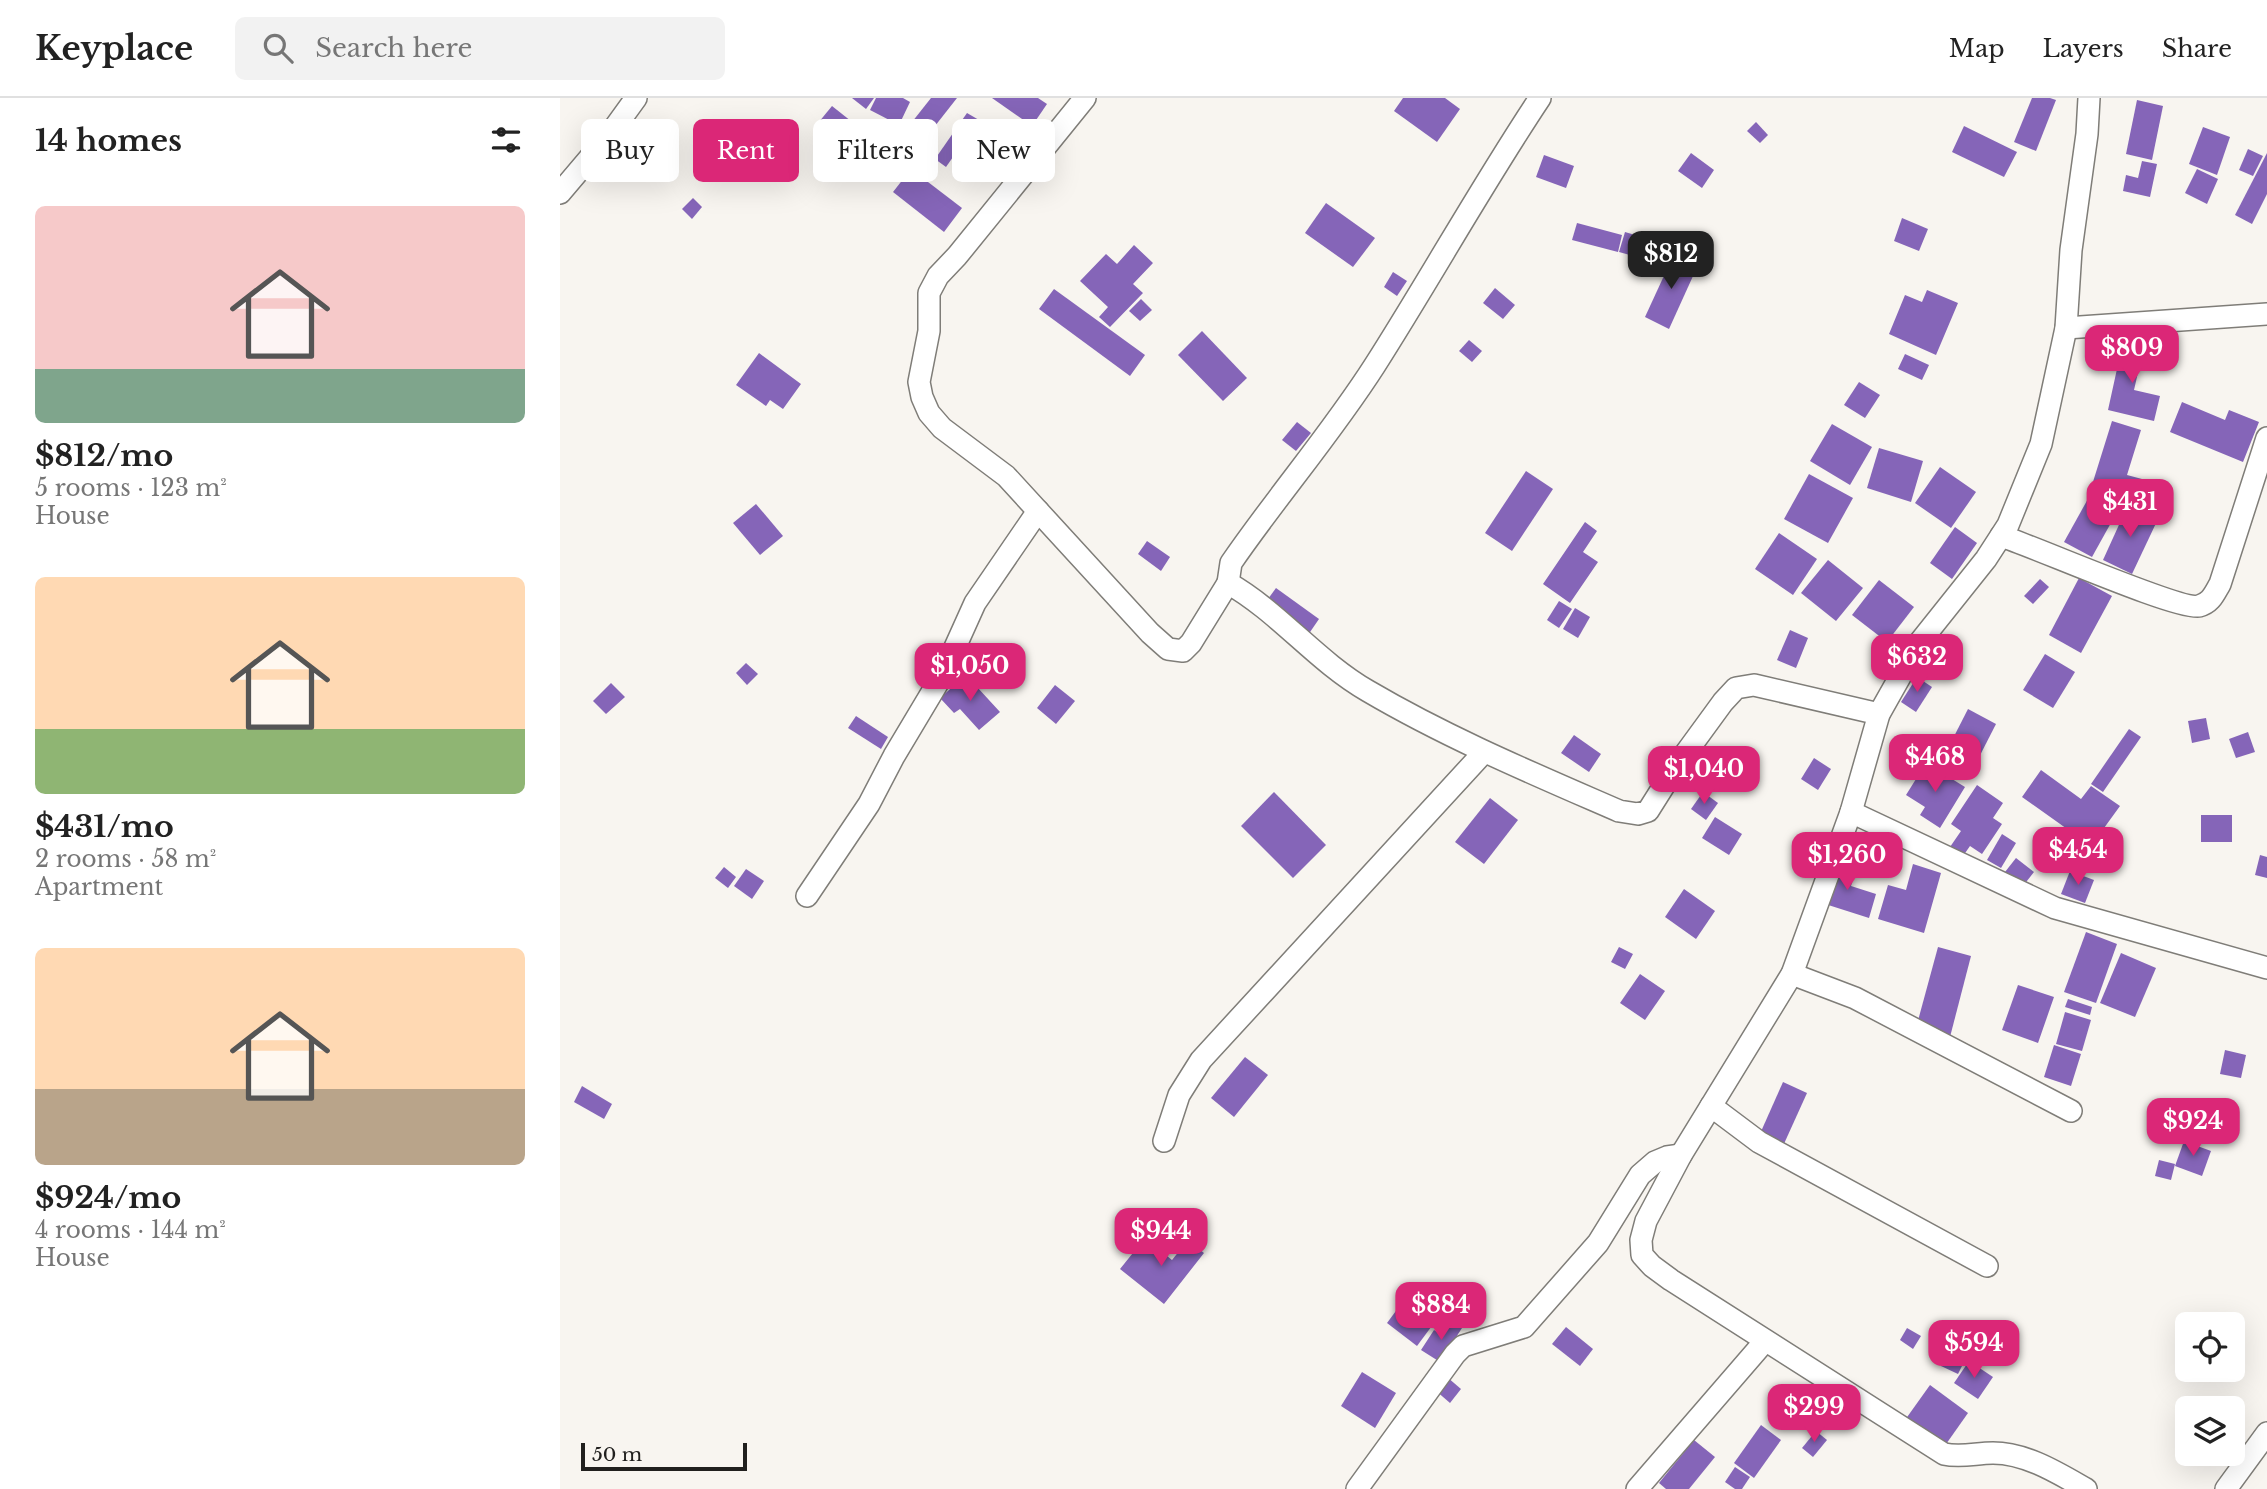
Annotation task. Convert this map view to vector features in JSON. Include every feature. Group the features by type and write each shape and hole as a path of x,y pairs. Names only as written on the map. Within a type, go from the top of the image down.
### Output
{"street":[{"path":"560,193 610,134 636,98"},
{"path":"1085,98 938,276 929,293 929,331 919,382 929,413 942,428 1006,476 1150,633 1168,649 1183,651 1191,643 1228,583 1231,563 1315,453 1374,366 1495,165 1540,98"},
{"path":"2086,1489 2056,1472 2009,1455 1994,1453 1958,1457 1944,1454 1671,1280 1642,1255 1641,1240 1646,1220 1681,1155 1792,974 1851,813 1879,714 1919,643 2001,537 2041,444 2066,328 2071,250 2087,134 2089,98"},
{"path":"2066,328 2267,314"},
{"path":"2001,537 2029,545 2164,599 2196,607 2209,602 2220,584 2267,438"},
{"path":"807,896 869,804 943,674 975,603 1038,511"},
{"path":"1228,583 1269,612 1311,650 1366,690 1484,752 1619,811 1638,814 1648,811 1677,765 1723,702 1737,688 1754,685 1879,714"},
{"path":"1164,1142 1179,1095 1201,1060 1484,752"},
{"path":"1851,813 2055,908 2267,968"},
{"path":"1792,974 1854,998 2071,1111"},
{"path":"1711,1106 1759,1142 1987,1266"},
{"path":"1357,1489 1455,1354 1463,1346 1524,1327 1598,1243 1640,1175 1667,1157 1681,1155"},
{"path":"1637,1489 1765,1341"},
{"path":"2226,1489 2267,1433"}],"building":[{"path":"852,98 874,98 866,109"},
{"path":"876,98 903,98 910,102 902,119 887,119 870,110"},
{"path":"931,98 957,98 938,122 938,119 914,119"},
{"path":"992,98 1038,98 1047,104 1037,119 1022,119"},
{"path":"1403,98 1445,98 1460,109 1437,142 1394,111"},
{"path":"2032,98 2056,100 2036,151 2014,142"},
{"path":"2137,100 2163,106 2152,160 2126,154"},
{"path":"832,106 848,119 821,119"},
{"path":"967,113 977,119 963,119"},
{"path":"1756,122 1768,135 1760,143 1747,131"},
{"path":"1964,126 2017,152 2004,177 1952,152"},
{"path":"2203,127 2230,137 2217,175 2189,164"},
{"path":"952,135 952,158 946,167 938,161 938,155"},
{"path":"2248,149 2263,156 2253,176 2239,170"},
{"path":"1691,153 1714,170 1702,188 1678,171"},
{"path":"2267,153 2267,194 2252,224 2235,215"},
{"path":"1544,155 1574,166 1566,188 1536,177"},
{"path":"2142,161 2157,164 2150,197 2123,191 2126,175 2138,178"},
{"path":"2197,169 2218,179 2207,204 2185,193"},
{"path":"901,182 928,182 962,208 944,232 893,192"},
{"path":"693,198 702,207 692,219 682,209"},
{"path":"1326,203 1375,238 1353,267 1305,233"},
{"path":"1902,218 1928,229 1919,251 1894,241"},
{"path":"1577,223 1622,235 1618,252 1572,240"},
{"path":"1625,232 1672,246 1666,265 1619,252"},
{"path":"1134,245 1153,263 1133,284 1143,293 1110,327 1099,317 1108,307 1080,281 1106,254 1117,264"},
{"path":"1674,254 1698,265 1669,329 1645,317"},
{"path":"1393,272 1407,281 1397,296 1384,287"},
{"path":"1495,288 1515,305 1503,319 1483,303"},
{"path":"1054,289 1145,355 1130,376 1039,309"},
{"path":"1927,290 1958,303 1936,355 1889,334 1905,295 1922,302"},
{"path":"1141,299 1152,310 1140,321 1129,311"},
{"path":"1202,331 1247,378 1223,401 1178,355"},
{"path":"2124,337 2145,342 2134,390 2160,396 2154,421 2108,410"},
{"path":"1469,340 1482,351 1472,362 1459,351"},
{"path":"759,353 801,384 783,409 770,400 766,406 736,385"},
{"path":"1905,354 1929,365 1922,380 1898,369"},
{"path":"1859,382 1880,395 1865,418 1844,405"},
{"path":"2182,402 2225,420 2229,410 2259,422 2243,462 2170,432"},
{"path":"2112,421 2141,430 2127,475 2142,479 2136,498 2092,485"},
{"path":"1297,422 1311,433 1296,451 1282,440"},
{"path":"1832,424 1872,447 1850,485 1810,461"},
{"path":"1879,448 1923,461 1911,502 1867,488"},
{"path":"1940,467 1976,492 1951,528 1915,503"},
{"path":"1526,471 1553,489 1512,551 1485,533"},
{"path":"1809,474 1853,498 1828,543 1784,519"},
{"path":"2094,488 2122,503 2092,557 2064,542"},
{"path":"756,504 783,536 760,555 733,523"},
{"path":"2128,505 2158,519 2132,574 2103,560"},
{"path":"1585,522 1597,531 1583,552 1598,562 1570,603 1543,584"},
{"path":"1955,527 1977,543 1952,579 1930,563"},
{"path":"1779,533 1817,559 1793,595 1755,569"},
{"path":"1147,541 1170,557 1161,571 1138,554"},
{"path":"1828,560 1863,588 1836,621 1801,593"},
{"path":"2079,578 2112,596 2081,653 2049,635"},
{"path":"2040,579 2049,587 2033,604 2024,596"},
{"path":"1879,580 1914,607 1887,642 1852,615"},
{"path":"1276,588 1319,619 1308,635 1265,603"},
{"path":"1559,601 1572,609 1559,628 1547,620"},
{"path":"1575,608 1590,617 1578,638 1563,629"},
{"path":"1790,630 1808,638 1796,668 1777,660"},
{"path":"2045,654 2075,672 2053,708 2023,690"},
{"path":"746,663 758,674 747,685 736,673"},
{"path":"966,675 1000,712 979,730 960,709 954,713 940,698"},
{"path":"1917,677 1932,687 1916,712 1901,702"},
{"path":"611,683 625,697 606,714 593,701"},
{"path":"1055,685 1075,701 1056,724 1037,708"},
{"path":"1968,709 1996,724 1973,769 1945,754"},
{"path":"856,716 888,737 881,749 848,728"},
{"path":"2206,718 2210,739 2192,743 2188,721"},
{"path":"2129,729 2141,737 2103,792 2091,784"},
{"path":"2248,732 2255,752 2236,758 2229,739"},
{"path":"1924,734 1941,742 1934,756 1918,747"},
{"path":"1574,735 1601,754 1589,772 1561,753"},
{"path":"1814,758 1831,769 1818,790 1801,779"},
{"path":"1926,763 1965,787 1940,828 1920,815 1925,807 1906,795"},
{"path":"2041,770 2081,799 2091,786 2120,806 2091,846 2022,797"},
{"path":"1977,785 2003,803 1993,818 2002,824 1982,854 1970,846 1963,856 1950,847 1961,831 1951,824"},
{"path":"1274,792 1326,845 1293,878 1241,826"},
{"path":"1703,792 1718,803 1706,820 1691,809"},
{"path":"1490,798 1518,820 1484,864 1455,842"},
{"path":"2201,815 2232,815 2232,842 2201,842"},
{"path":"1715,817 1742,834 1729,855 1702,838"},
{"path":"2002,834 2016,843 2001,868 1987,860"},
{"path":"2260,855 2267,857 2267,878 2255,875"},
{"path":"2016,858 2034,872 2023,886 2005,872"},
{"path":"1835,860 1857,867 1851,886 1876,894 1869,918 1822,903"},
{"path":"1913,864 1941,873 1924,933 1878,919 1888,885 1906,890"},
{"path":"724,867 736,877 728,888 715,878"},
{"path":"746,869 764,881 752,899 734,886"},
{"path":"2070,871 2094,880 2085,903 2061,894"},
{"path":"1684,889 1715,911 1696,939 1665,917"},
{"path":"2086,932 2117,944 2096,1003 2064,992"},
{"path":"1619,947 1633,954 1625,969 1611,962"},
{"path":"1938,947 1971,956 1950,1037 1916,1028"},
{"path":"2121,953 2156,968 2135,1017 2100,1003"},
{"path":"1640,974 1665,991 1645,1020 1620,1003"},
{"path":"2018,985 2054,997 2038,1043 2002,1030"},
{"path":"2068,999 2092,1007 2090,1015 2065,1007"},
{"path":"2065,1012 2091,1020 2082,1051 2056,1044"},
{"path":"2054,1045 2081,1054 2071,1086 2044,1077"},
{"path":"2225,1050 2246,1055 2241,1078 2220,1074"},
{"path":"1245,1057 1268,1075 1234,1117 1211,1098"},
{"path":"1783,1082 1807,1093 1783,1146 1759,1136"},
{"path":"582,1086 612,1104 604,1119 574,1102"},
{"path":"2184,1141 2211,1151 2202,1176 2175,1166"},
{"path":"2159,1160 2175,1164 2171,1180 2155,1176"},
{"path":"1145,1238 1172,1260 1188,1240 1204,1253 1164,1304 1120,1269"},
{"path":"1410,1292 1440,1315 1417,1346 1387,1323"},
{"path":"1452,1322 1462,1328 1440,1362 1421,1350 1434,1330 1443,1336"},
{"path":"1566,1327 1593,1349 1580,1366 1552,1344"},
{"path":"1907,1328 1921,1336 1913,1349 1900,1340"},
{"path":"1947,1354 1964,1362 1958,1374 1941,1366"},
{"path":"1969,1361 1993,1377 1978,1399 1954,1383"},
{"path":"1362,1372 1396,1393 1375,1428 1341,1406"},
{"path":"1447,1377 1461,1389 1450,1403 1435,1390"},
{"path":"1794,1384 1815,1399 1806,1413 1784,1398"},
{"path":"1930,1385 1968,1413 1944,1447 1905,1420"},
{"path":"1761,1425 1781,1440 1754,1478 1734,1463"},
{"path":"1816,1431 1827,1440 1813,1457 1802,1448"},
{"path":"1694,1440 1715,1457 1689,1489 1666,1489 1659,1483"},
{"path":"1735,1467 1750,1477 1742,1489 1735,1489 1725,1482"}]}
